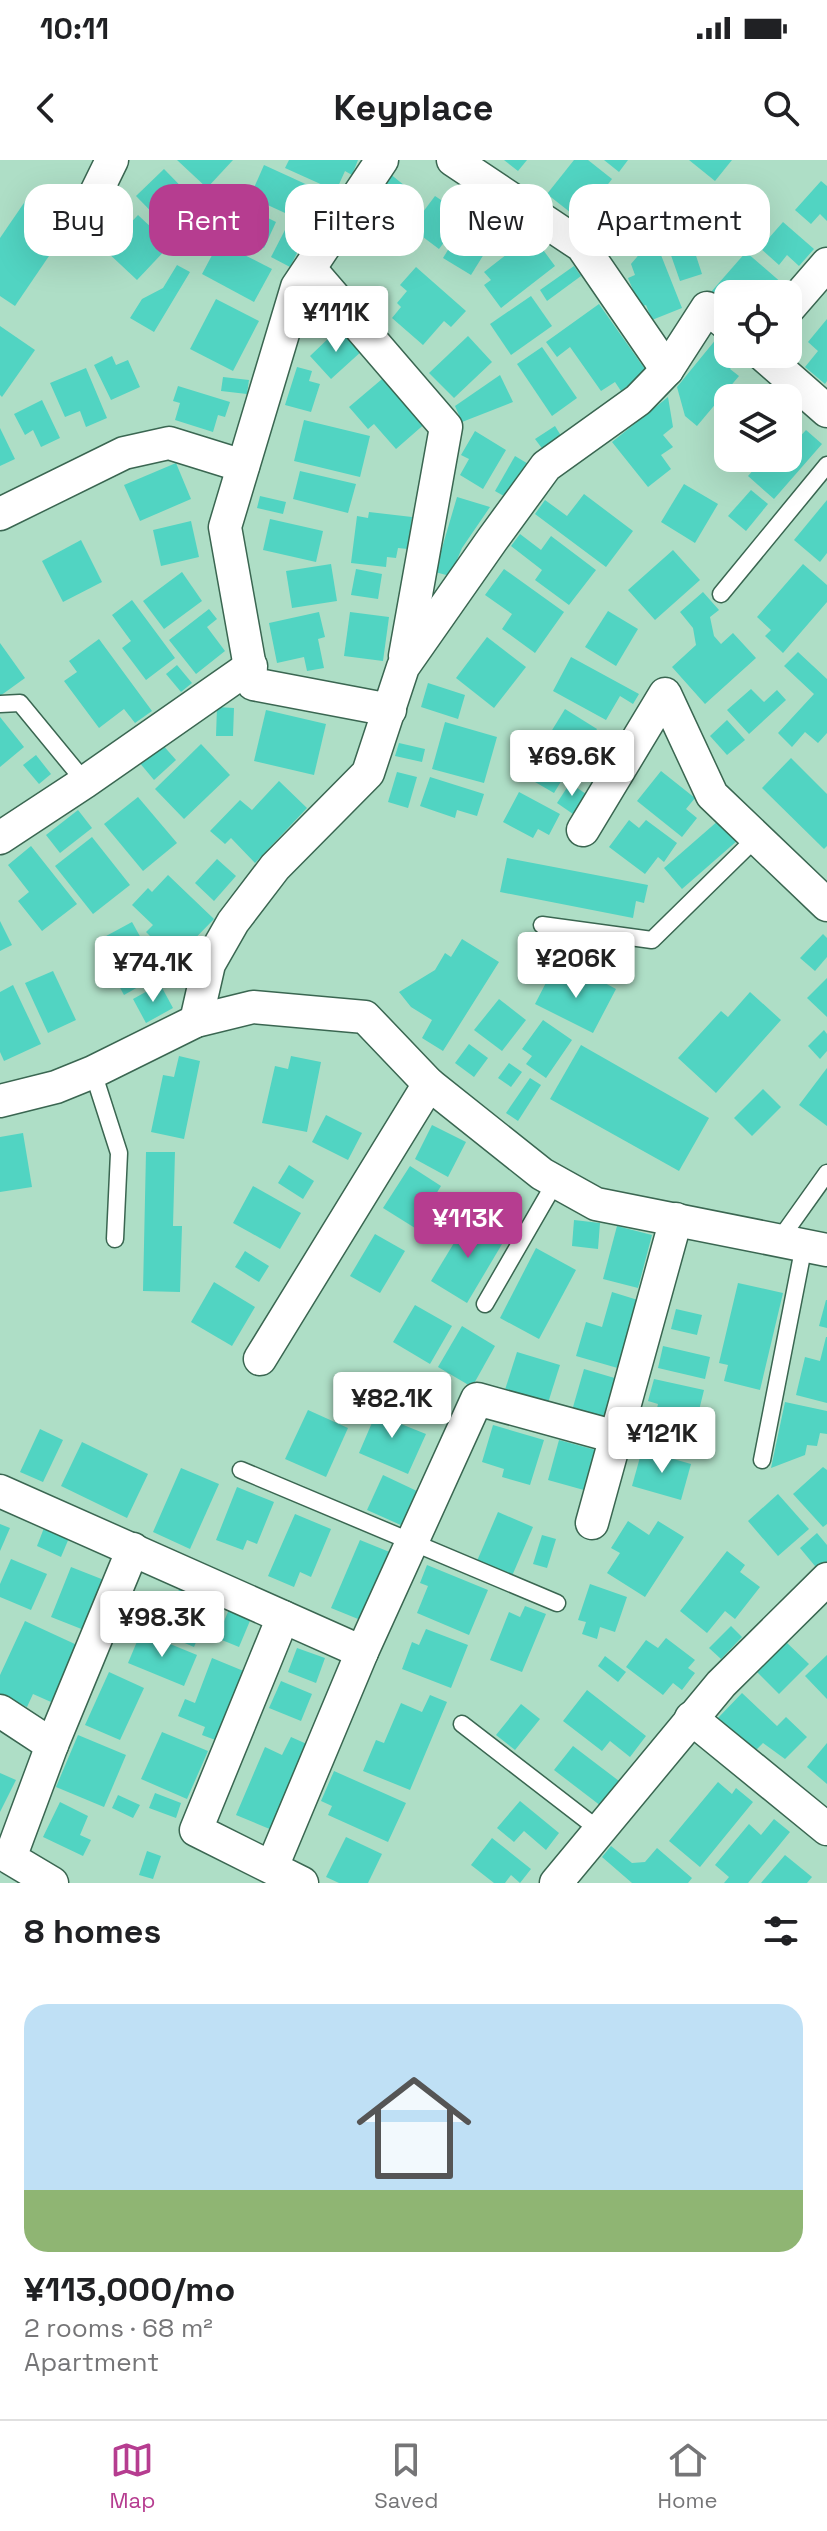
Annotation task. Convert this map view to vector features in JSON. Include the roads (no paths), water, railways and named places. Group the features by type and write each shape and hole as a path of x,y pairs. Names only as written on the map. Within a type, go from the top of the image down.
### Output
{"street":[{"path":"100,184 112,160"},
{"path":"382,160 297,287 225,527 253,684 390,710"},
{"path":"453,160 582,246 667,370"},
{"path":"802,293 827,264"},
{"path":"196,1021 209,964 233,922 275,867 368,773 403,667 446,427 310,269"},
{"path":"403,667 546,466 638,400 667,370 707,308 714,314"},
{"path":"778,368 827,411"},
{"path":"0,514 124,453 169,443 243,466"},
{"path":"0,838 251,666"},
{"path":"583,830 665,694 712,795 827,905"},
{"path":"0,1101 56,1087 93,1072 196,1021 253,1007 365,1017 429,1084 542,1174 596,1204 804,1244"},
{"path":"260,1359 429,1084"},
{"path":"592,1523 676,1219"},
{"path":"272,1867 362,1652 477,1399 616,1437"},
{"path":"0,1491 362,1652"},
{"path":"52,1883 10,1858 52,1745 133,1549"},
{"path":"556,1883 691,1718 757,1646 827,1579"},
{"path":"283,1617 196,1830 302,1883"},
{"path":"0,1711 52,1745"},
{"path":"691,1718 827,1829"}],"lane":[{"path":"721,594 827,465"},
{"path":"0,704 20,703 85,782"},
{"path":"542,925 652,940 755,839"},
{"path":"93,1072 119,1153 115,1239"},
{"path":"762,1460 804,1244 827,1173"},
{"path":"485,1304 556,1181"},
{"path":"241,1470 557,1603"},
{"path":"462,1724 598,1829"}]}
